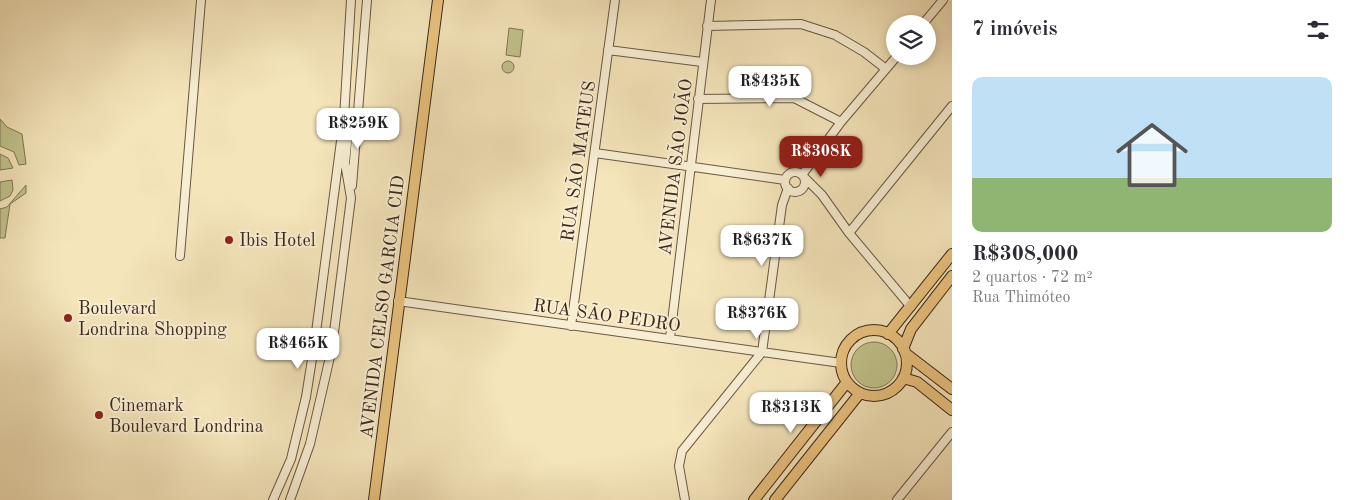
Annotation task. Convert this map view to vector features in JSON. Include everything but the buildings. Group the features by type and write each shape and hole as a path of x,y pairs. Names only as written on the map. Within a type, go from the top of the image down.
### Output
{"main road":[{"name":"AVENIDA CELSO GARCIA CID","path":"374,500 438,0"},
{"path":"888,334 952,254"},
{"path":"952,276 911,329 904,351 906,362 903,378 890,392 875,396 860,393 847,382 841,363 843,352 848,342 857,335 867,331 878,331 888,334 904,351 952,388"},
{"path":"903,378 917,382 952,410"},
{"path":"754,500 847,382"},
{"path":"774,500 860,393"}],"street":[{"path":"180,256 201,0"},
{"path":"273,500 291,458 306,397 344,118 351,0"},
{"path":"290,500 310,444 332,348 351,198 367,0"},
{"name":"RUA SÃO MATEUS","path":"571,326 616,0"},
{"name":"AVENIDA SÃO JOÃO","path":"670,338 711,0"},
{"path":"930,15 943,0"},
{"path":"707,26 801,24 835,35 864,52 886,69"},
{"path":"608,50 702,62"},
{"path":"801,189 804,184 803,176 841,122 889,65"},
{"path":"698,99 794,98 841,122"},
{"path":"849,233 952,106"},
{"path":"344,118 349,123 345,163 351,198"},
{"path":"595,153 691,165 786,184 793,191 801,189 822,195"},
{"path":"685,500 678,466 682,451 762,352 782,205 790,173 796,172 803,176 822,195 849,233 911,306"},
{"name":"RUA SÃO PEDRO","path":"398,301 841,363"},
{"path":"897,500 952,432"}],"green space":[{"path":"509,28 523,30 520,57 506,55"},
{"path":"508,61 514,67 508,73 502,67"},
{"path":"0,119 7,127 22,134 26,164 19,165 14,152 0,146"},
{"path":"0,154 8,158 13,168 0,170"},
{"path":"12,180 13,190 10,196 0,201 0,182"},
{"path":"26,185 26,193 10,204 5,238 0,238 0,209 7,207"},
{"path":"869,342 879,342 893,352 897,365 893,378 887,384 879,388 869,388 855,378 851,370 851,360 861,346"}],"place":[{"name":"Ibis Hotel","path":"229,240"},
{"name":"Boulevard Londrina Shopping","path":"68,318"},
{"name":"Cinemark Boulevard Londrina","path":"99,415"}]}
